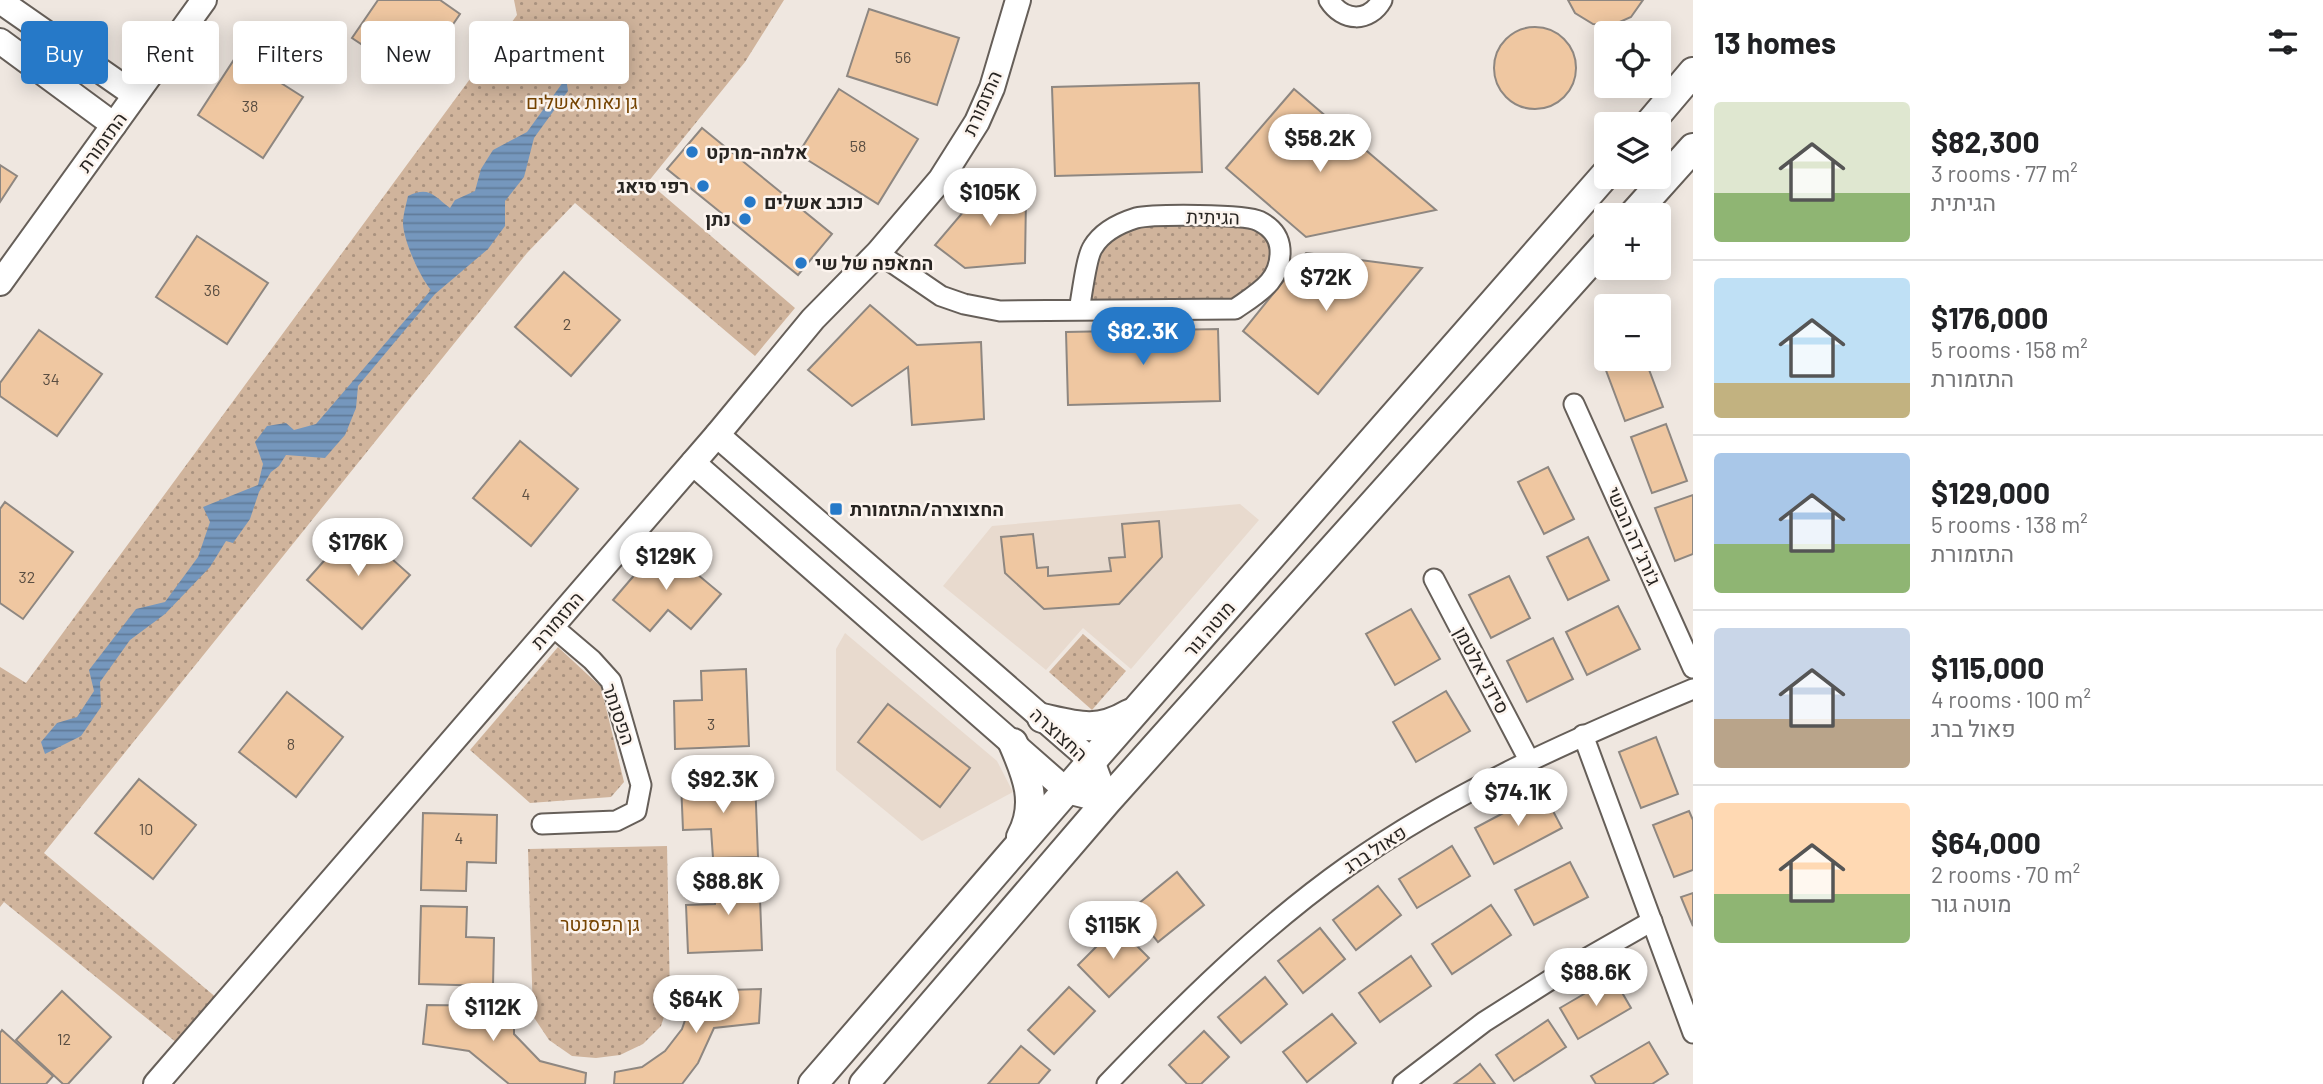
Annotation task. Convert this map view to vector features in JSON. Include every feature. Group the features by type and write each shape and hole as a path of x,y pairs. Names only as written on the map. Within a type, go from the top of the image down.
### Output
{"main road":[{"path":"1659,112 1693,72"},
{"path":"1644,203 1693,148"},
{"name":"מוטה גור","path":"813,1084 1594,188"},
{"name":"מוטה גור","path":"864,1084 1107,800 1594,257"},
{"path":"1042,718 1076,726 1097,727 1113,724 1140,708"},
{"path":"1013,743 1028,777 1031,798 1029,823 1013,853"}],"street":[{"name":"התזמורת","path":"0,283 204,0"},
{"name":"התזמורת","path":"156,1084 693,463 813,319 878,253 941,179 977,122 992,88 1018,0"},
{"path":"1329,0 1343,15 1357,18 1376,10 1382,0"},
{"path":"0,1 135,95"},
{"path":"0,41 114,125"},
{"name":"הגיתית","path":"878,253 941,296 1000,311 1234,309 1264,289 1276,275 1280,259 1279,239 1271,228 1258,220 1241,216 1139,218 1112,227 1092,248 1079,310"},
{"name":"ג'ורג' דה הבשי","path":"1574,404 1693,668"},
{"name":"החצוצרה","path":"717,435 1092,761 1107,800"},
{"name":"החצוצרה","path":"693,463 1067,791 1107,800"},
{"name":"סידני אלטמן","path":"1434,579 1529,760"},
{"name":"הפסנתר","path":"542,824 616,821 636,811 641,785 611,681 592,660 552,626"},
{"name":"פאול ברג","path":"1107,1084 1180,1008 1305,898 1396,834 1529,760 1693,689"},
{"path":"1583,735 1693,1033"},
{"path":"1403,1084 1484,1021 1560,973 1652,921"}],"shaded area":[{"path":"1240,504 1259,520 1131,669 1083,628 1046,670 943,586 992,526"},
{"path":"845,633 997,761 1013,792 922,841 836,770 836,649"}],"green space":[{"name":"גן נאות אשלים","path":"514,0 784,0 745,62 648,182 795,308 755,356 575,203 527,253 44,853 218,999 177,1043 4,902 0,907 0,667 26,683 469,80 469,84 629,84 629,21 513,21 517,15"},
{"path":"1240,223 1255,227 1271,242 1269,272 1232,301 1090,302 1100,250 1118,234 1138,226"},
{"path":"1083,634 1126,671 1092,710 1049,672"},
{"path":"558,647 601,687 624,782 611,797 530,803 470,750"},
{"name":"גן הפסנטר","path":"667,846 670,998 661,1026 643,1044 620,1055 596,1058 572,1056 549,1040 533,1016 528,849"}],"water":[{"path":"562,84 567,84 568,91 534,138 524,177 505,201 505,226 488,249 435,294 358,386 356,408 345,435 325,458 286,455 271,472 259,492 250,519 233,543 226,541 210,567 165,614 130,640 100,682 101,707 81,736 45,754 41,742 57,723 77,717 94,691 89,670 136,609 165,602 198,557 210,522 203,507 258,485 263,464 255,442 267,426 286,423 294,430 316,424 431,290 413,259 406,240 403,224 408,196 421,192 430,193 450,208 455,200 475,191 481,169 493,150 527,132"}],"building":[{"path":"378,0 440,0 460,14 455,21 364,21"},
{"path":"1568,0 1643,0 1631,17 1622,21 1594,21 1593,24 1575,13"},
{"path":"869,9 959,38 937,105 847,76"},
{"path":"361,25 361,44 352,38"},
{"path":"1535,27 1551,30 1564,39 1573,52 1576,68 1573,84 1564,97 1551,106 1535,109 1519,106 1506,97 1497,84 1494,68 1497,52 1506,39 1519,30"},
{"path":"233,61 233,84 283,84 303,97 263,158 198,115"},
{"path":"1199,83 1202,172 1055,176 1052,87"},
{"path":"839,89 918,139 878,204 798,154"},
{"path":"1294,89 1436,210 1306,237 1226,168"},
{"name":"כוכב אשלים","path":"702,128 832,234 798,275 667,169"},
{"path":"0,165 17,176 0,202"},
{"path":"998,171 1026,197 1025,263 965,268 935,245"},
{"path":"197,236 268,283 227,344 156,297"},
{"path":"1306,253 1422,268 1318,394 1243,331"},
{"path":"564,272 620,320 571,376 515,327"},
{"path":"870,305 917,345 981,342 984,419 912,425 908,367 852,406 808,370"},
{"path":"1218,329 1220,401 1068,405 1066,332"},
{"path":"39,330 102,374 57,436 0,396 0,383"},
{"path":"1606,371 1650,371 1663,407 1625,421"},
{"path":"1666,424 1687,481 1652,493 1631,437"},
{"path":"520,441 578,489 531,546 473,498"},
{"path":"1548,467 1574,519 1544,534 1518,482"},
{"path":"1693,495 1693,554 1675,561 1655,508"},
{"path":"5,502 73,552 23,619 0,603 0,509"},
{"path":"1159,521 1162,557 1119,604 1044,609 1005,573 1001,537 1033,534 1037,568 1048,567 1048,576 1111,571 1109,558 1125,557 1122,524"},
{"path":"355,526 410,575 362,629 307,580"},
{"path":"1588,537 1609,580 1568,600 1547,557"},
{"path":"661,544 721,594 691,629 668,610 650,631 613,600"},
{"path":"1509,576 1530,618 1491,638 1469,595"},
{"path":"1618,606 1640,649 1587,675 1566,632"},
{"path":"1411,609 1440,659 1395,685 1366,634"},
{"path":"1553,638 1573,679 1527,702 1507,661"},
{"path":"746,669 749,746 675,749 674,701 702,700 701,671"},
{"path":"1446,691 1470,731 1416,762 1393,722"},
{"path":"287,692 343,737 296,797 239,752"},
{"path":"888,704 970,768 940,807 858,742"},
{"path":"1656,737 1678,794 1641,808 1619,752"},
{"path":"139,779 196,825 153,879 95,833"},
{"path":"755,779 758,857 713,858 711,829 683,830 681,782"},
{"path":"1543,792 1562,828 1494,864 1475,828"},
{"path":"1689,811 1693,820 1693,870 1674,877 1653,825"},
{"path":"423,813 497,815 496,863 467,862 466,891 421,890"},
{"path":"1452,846 1470,876 1417,908 1399,879"},
{"path":"1570,862 1588,897 1534,925 1515,890"},
{"path":"1177,872 1204,905 1158,942 1132,909"},
{"path":"759,873 762,950 688,953 686,905 715,904 714,875"},
{"path":"1378,886 1401,915 1356,950 1333,920"},
{"path":"1693,893 1693,926 1681,897"},
{"path":"1491,905 1511,935 1452,974 1432,944"},
{"path":"421,906 467,907 466,937 494,938 493,986 419,984"},
{"path":"1117,926 1149,958 1109,997 1078,965"},
{"path":"1320,928 1345,959 1303,993 1278,961"},
{"path":"1411,956 1431,986 1380,1022 1359,993"},
{"path":"1265,977 1287,1004 1241,1043 1218,1017"},
{"path":"1613,977 1631,1008 1578,1039 1560,1008"},
{"path":"1069,987 1095,1011 1054,1054 1028,1030"},
{"path":"761,989 759,1023 714,1028 698,1063 682,1084 614,1084 615,1072 642,1067 665,1051 682,1029 695,991"},
{"path":"62,991 111,1037 68,1084 63,1084 16,1040"},
{"path":"427,1005 514,1006 514,1034 540,1061 586,1073 585,1084 509,1084 469,1051 423,1044"},
{"path":"1332,1014 1356,1043 1307,1082 1283,1052"},
{"path":"1548,1020 1566,1047 1514,1081 1496,1055"},
{"path":"2,1030 53,1076 46,1084 0,1084"},
{"path":"1204,1031 1229,1057 1201,1084 1187,1084 1169,1065"},
{"path":"1649,1042 1668,1074 1652,1084 1596,1084 1591,1076"},
{"path":"1021,1046 1050,1070 1038,1084 988,1084"},
{"path":"1480,1064 1495,1084 1454,1084 1469,1073"}],"place":[{"name":"אלמה-מרקט","path":"692,152"},
{"name":"רפי סיאג","path":"703,186"},
{"name":"כוכב אשלים","path":"750,202"},
{"name":"נתן","path":"745,219"},
{"name":"המאפה של שי","path":"801,263"},
{"name":"החצוצרה/התזמורת","path":"836,509"}]}
